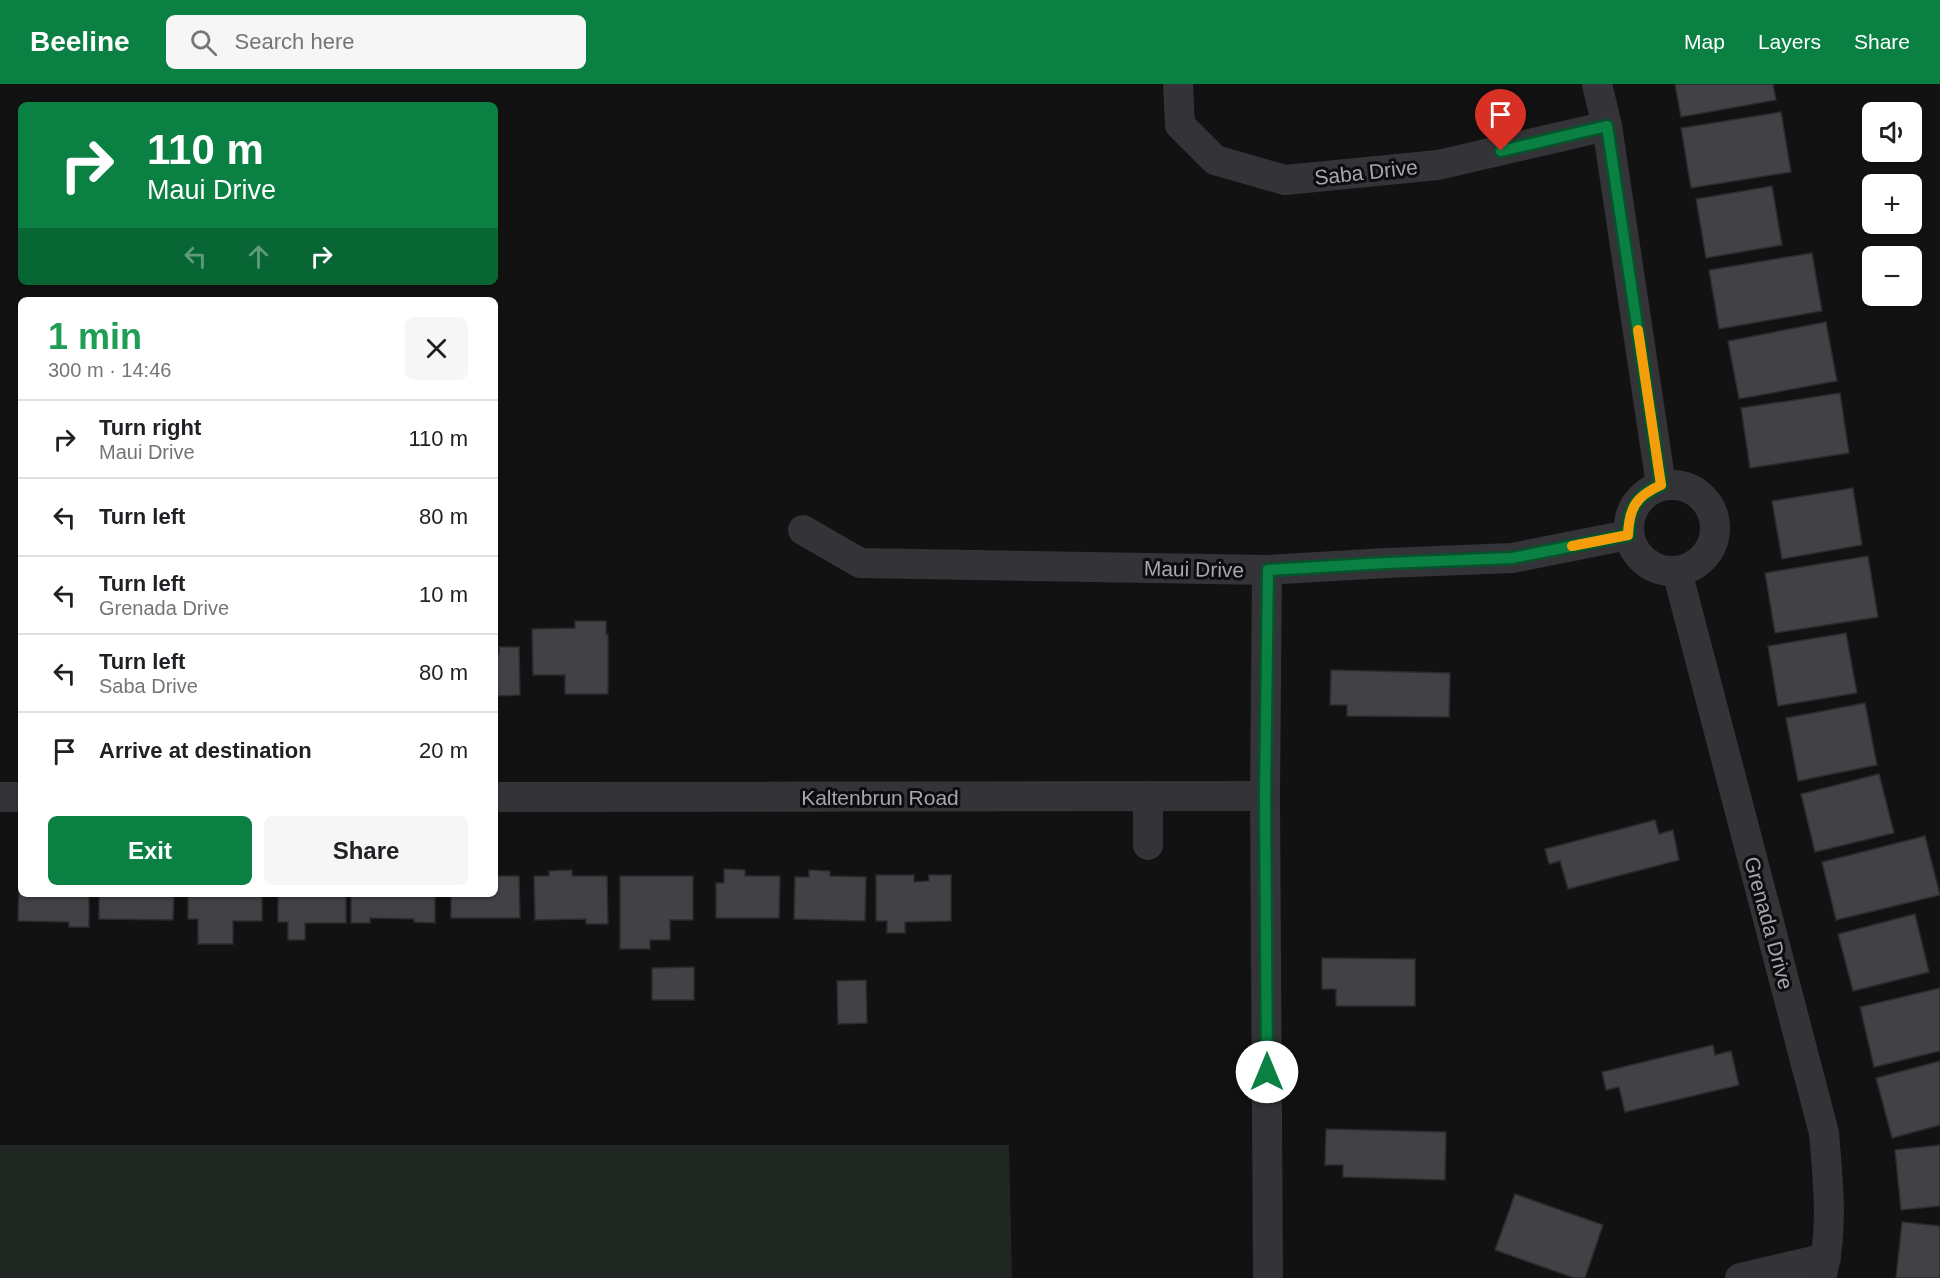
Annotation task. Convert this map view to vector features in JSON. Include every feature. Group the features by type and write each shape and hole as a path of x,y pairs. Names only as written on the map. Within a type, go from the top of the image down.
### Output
{"street":[{"name":"Saba Drive","path":"1178,84 1180,125 1215,160 1285,180 1438,165 1607,126"},
{"path":"1597,84 1607,126 1661,485"},
{"path":"1679,484 1696,491 1708,503 1715,519 1715,537 1707,553 1694,565 1677,571 1661,570 1645,563 1634,551 1628,535 1629,519 1635,504 1646,492 1661,485 1679,484"},
{"name":"Maui Drive","path":"803,530 860,563 1268,570 1512,558 1628,535"},
{"path":"1268,570 1265,796 1268,1278"},
{"name":"Grenada Drive","path":"1677,571 1824,1133 1830,1200 1824,1268"},
{"path":"1148,796 1148,845"},
{"name":"Kaltenbrun Road","path":"498,797 1265,796"},
{"path":"0,797 18,797"},
{"path":"1740,1278 1824,1268"}],"shaded area":[{"path":"0,1145 1009,1145 1012,1278 0,1278"}],"building":[{"path":"1675,84 1773,84 1776,100 1681,117"},
{"path":"1781,112 1791,172 1691,188 1681,128"},
{"path":"1772,186 1782,245 1706,258 1696,199"},
{"path":"1812,253 1822,311 1719,329 1709,270"},
{"path":"1826,322 1837,381 1739,399 1728,341"},
{"path":"1840,393 1849,453 1750,468 1741,408"},
{"path":"1853,488 1862,545 1782,559 1772,501"},
{"path":"1868,556 1878,617 1775,633 1765,573"},
{"path":"575,621 606,621 608,694 565,694 565,675 533,675 532,629 575,628"},
{"path":"1846,633 1857,693 1778,706 1768,646"},
{"path":"499,647 519,647 520,695 498,696"},
{"path":"1331,670 1450,673 1449,717 1347,716 1347,705 1330,705"},
{"path":"1865,703 1877,765 1798,781 1786,718"},
{"path":"1879,774 1894,833 1815,852 1801,794"},
{"path":"1655,820 1659,834 1673,830 1679,860 1568,889 1560,861 1549,864 1545,849"},
{"path":"1925,836 1940,895 1836,920 1822,862"},
{"path":"724,869 745,870 745,876 780,876 779,918 716,918 716,883 724,883"},
{"path":"572,870 572,876 607,876 608,924 586,924 586,919 535,920 534,876 549,876 549,871"},
{"path":"809,870 830,871 830,876 866,877 865,921 794,919 795,877 809,877"},
{"path":"876,875 914,875 914,882 929,881 929,875 951,875 951,921 905,922 905,933 887,933 887,921 876,921"},
{"path":"498,876 519,876 520,918 451,918 451,897 498,897"},
{"path":"620,876 693,876 693,920 670,920 670,940 650,940 650,949 620,949"},
{"path":"19,897 89,897 89,927 69,927 69,922 18,921"},
{"path":"99,897 174,897 173,920 99,919"},
{"path":"188,897 262,897 262,921 233,921 233,944 198,944 198,919 188,919"},
{"path":"278,897 346,897 346,923 305,923 305,940 288,940 288,922 278,922"},
{"path":"351,897 435,897 435,923 414,922 414,919 370,918 370,923 351,923"},
{"path":"1915,914 1929,972 1853,991 1838,934"},
{"path":"1322,958 1415,959 1415,1006 1336,1006 1336,989 1322,989"},
{"path":"694,967 694,1000 652,1000 652,968"},
{"path":"866,980 867,1023 838,1024 837,981"},
{"path":"1940,988 1940,1051 1874,1067 1860,1007"},
{"path":"1713,1045 1715,1055 1731,1051 1739,1085 1625,1112 1619,1087 1606,1090 1602,1072"},
{"path":"1940,1061 1940,1125 1892,1138 1876,1078"},
{"path":"1326,1129 1446,1132 1445,1180 1343,1177 1343,1165 1325,1165"},
{"path":"1940,1145 1940,1206 1901,1210 1895,1150"},
{"path":"1515,1194 1603,1225 1585,1278 1574,1278 1495,1250"},
{"path":"1902,1222 1940,1226 1940,1278 1896,1278"}],"slow traffic":[{"path":"1572,546 1628,535 1629,519 1635,504 1646,492 1661,485 1638,330"}],"route":[{"path":"1267,1072 1265,796 1268,570 1512,558 1628,535 1629,519 1635,504 1646,492 1661,485 1607,126 1501,151"}]}
